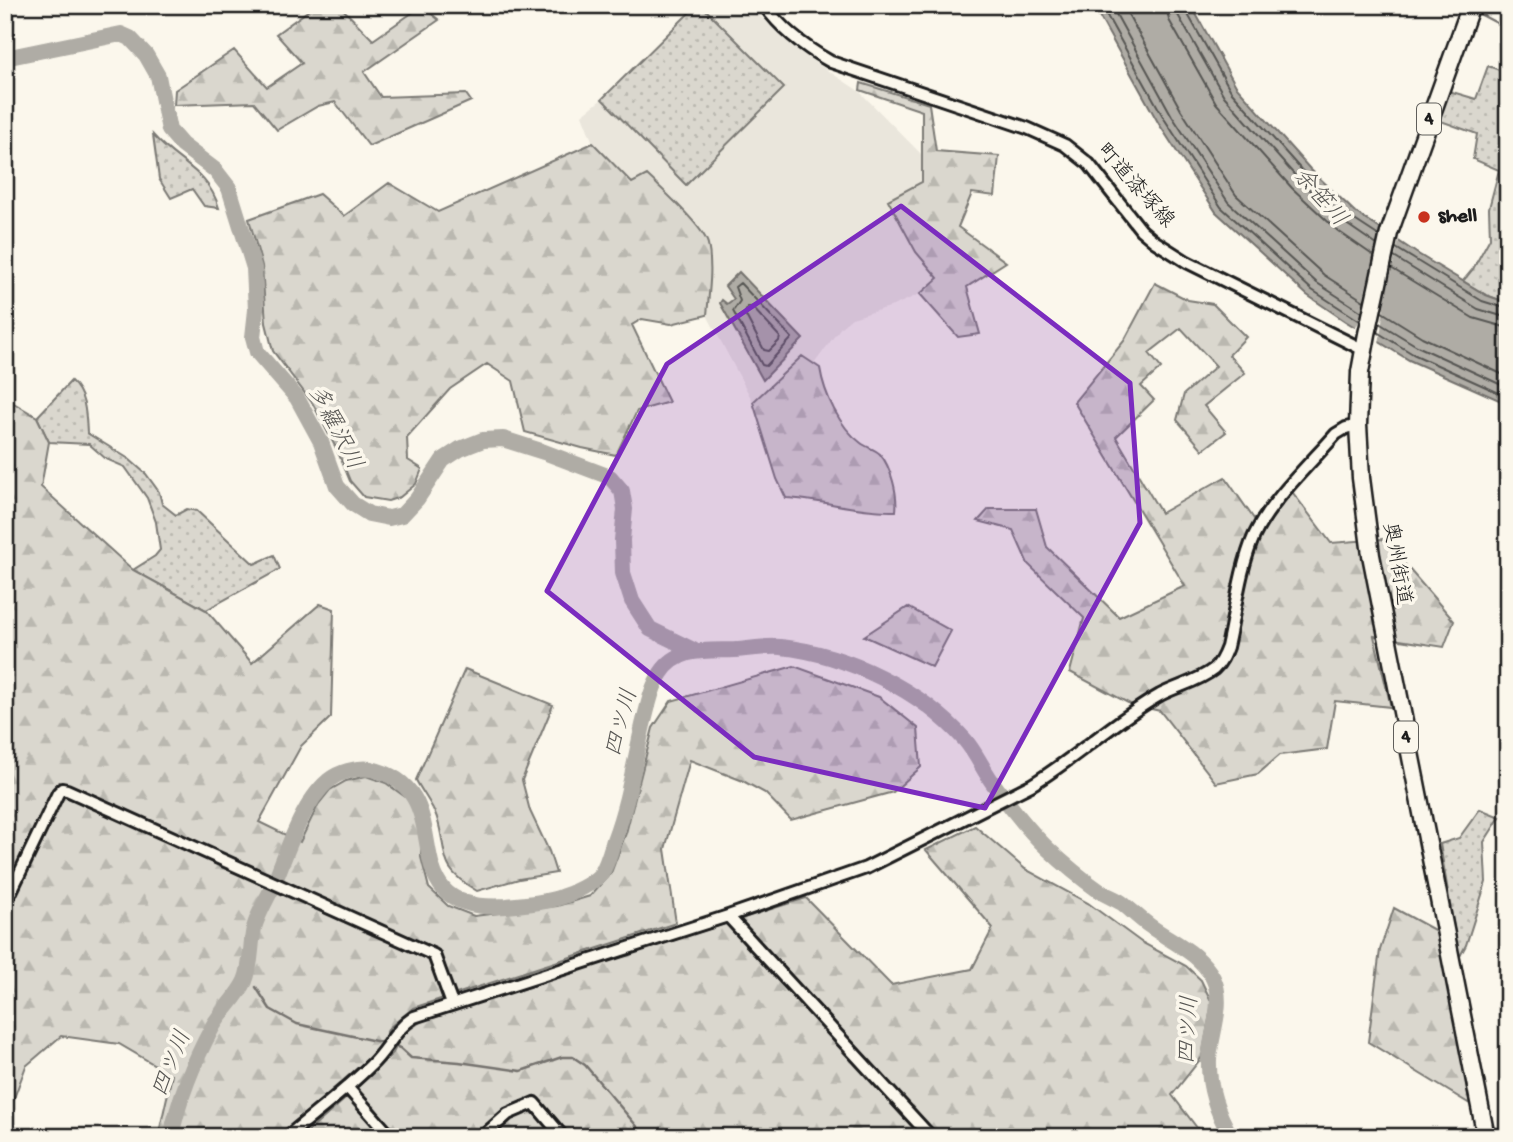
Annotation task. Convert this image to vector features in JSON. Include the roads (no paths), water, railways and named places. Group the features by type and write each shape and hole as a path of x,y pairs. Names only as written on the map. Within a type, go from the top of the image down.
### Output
{"highway":[{"name":"奥州街道","path":"1471,5 1389,233 1365,342 1358,425 1361,478 1371,555 1486,1137"}],"street":[{"name":"町道漆塚線","path":"764,5 776,21 812,51 831,62 1027,128 1065,145 1089,163 1153,242 1187,262 1365,342"},
{"path":"287,1137 347,1087 384,1052 405,1023 414,1017 728,916 866,868 1031,785 1161,695 1213,670 1223,659 1255,534 1274,505 1336,434 1358,425"},
{"path":"7,898 62,789 434,955 452,1004"},
{"path":"728,916 931,1137"},
{"path":"347,1087 390,1137"},
{"path":"482,1137 508,1114 534,1102 563,1137"}],"water":[{"name":"余笹川","path":"1093,5 1191,5 1236,86 1310,169 1355,212 1486,295 1508,303 1508,404 1409,360 1345,321 1307,295 1216,212 1159,124"},
{"path":"739,272 803,339 763,380 720,303 722,300 727,304 734,299 725,286"}],"waterway":[{"path":"1423,5 1464,8"},
{"path":"1484,15 1487,5"},
{"path":"1474,11 1508,29"},
{"name":"多羅沢川","path":"5,58 121,34 130,38 146,55 158,76 169,130 182,145 215,170 229,188 254,268 256,310 253,337 257,352 297,398 321,442 337,486 353,504 369,514 389,518 402,515 417,499 443,460 460,449 483,440 503,439 610,477 622,491 625,509 623,573 632,601 650,629 693,650"},
{"name":"四ツ川","path":"171,1137 183,1094 200,1052 217,1020 245,981 256,922 296,830 310,802 328,781 342,773 371,769 400,782 416,801 424,824 434,872 446,891 469,904 507,906 555,899 588,885 601,874 605,866 623,812 650,698 668,664 694,652 775,647 806,651 856,666 905,690 927,705 965,740 991,781 1048,849 1101,892 1122,903 1201,962 1213,978 1218,998 1209,1059 1210,1080 1218,1109 1231,1137"},
{"path":"256,987 270,1009 297,1024 385,1043"},
{"path":"391,1045 400,1048 411,1058 521,1071 562,1057 573,1057 585,1065 646,1137"}],"place":[{"name":"shell","path":"1424,217"}]}
